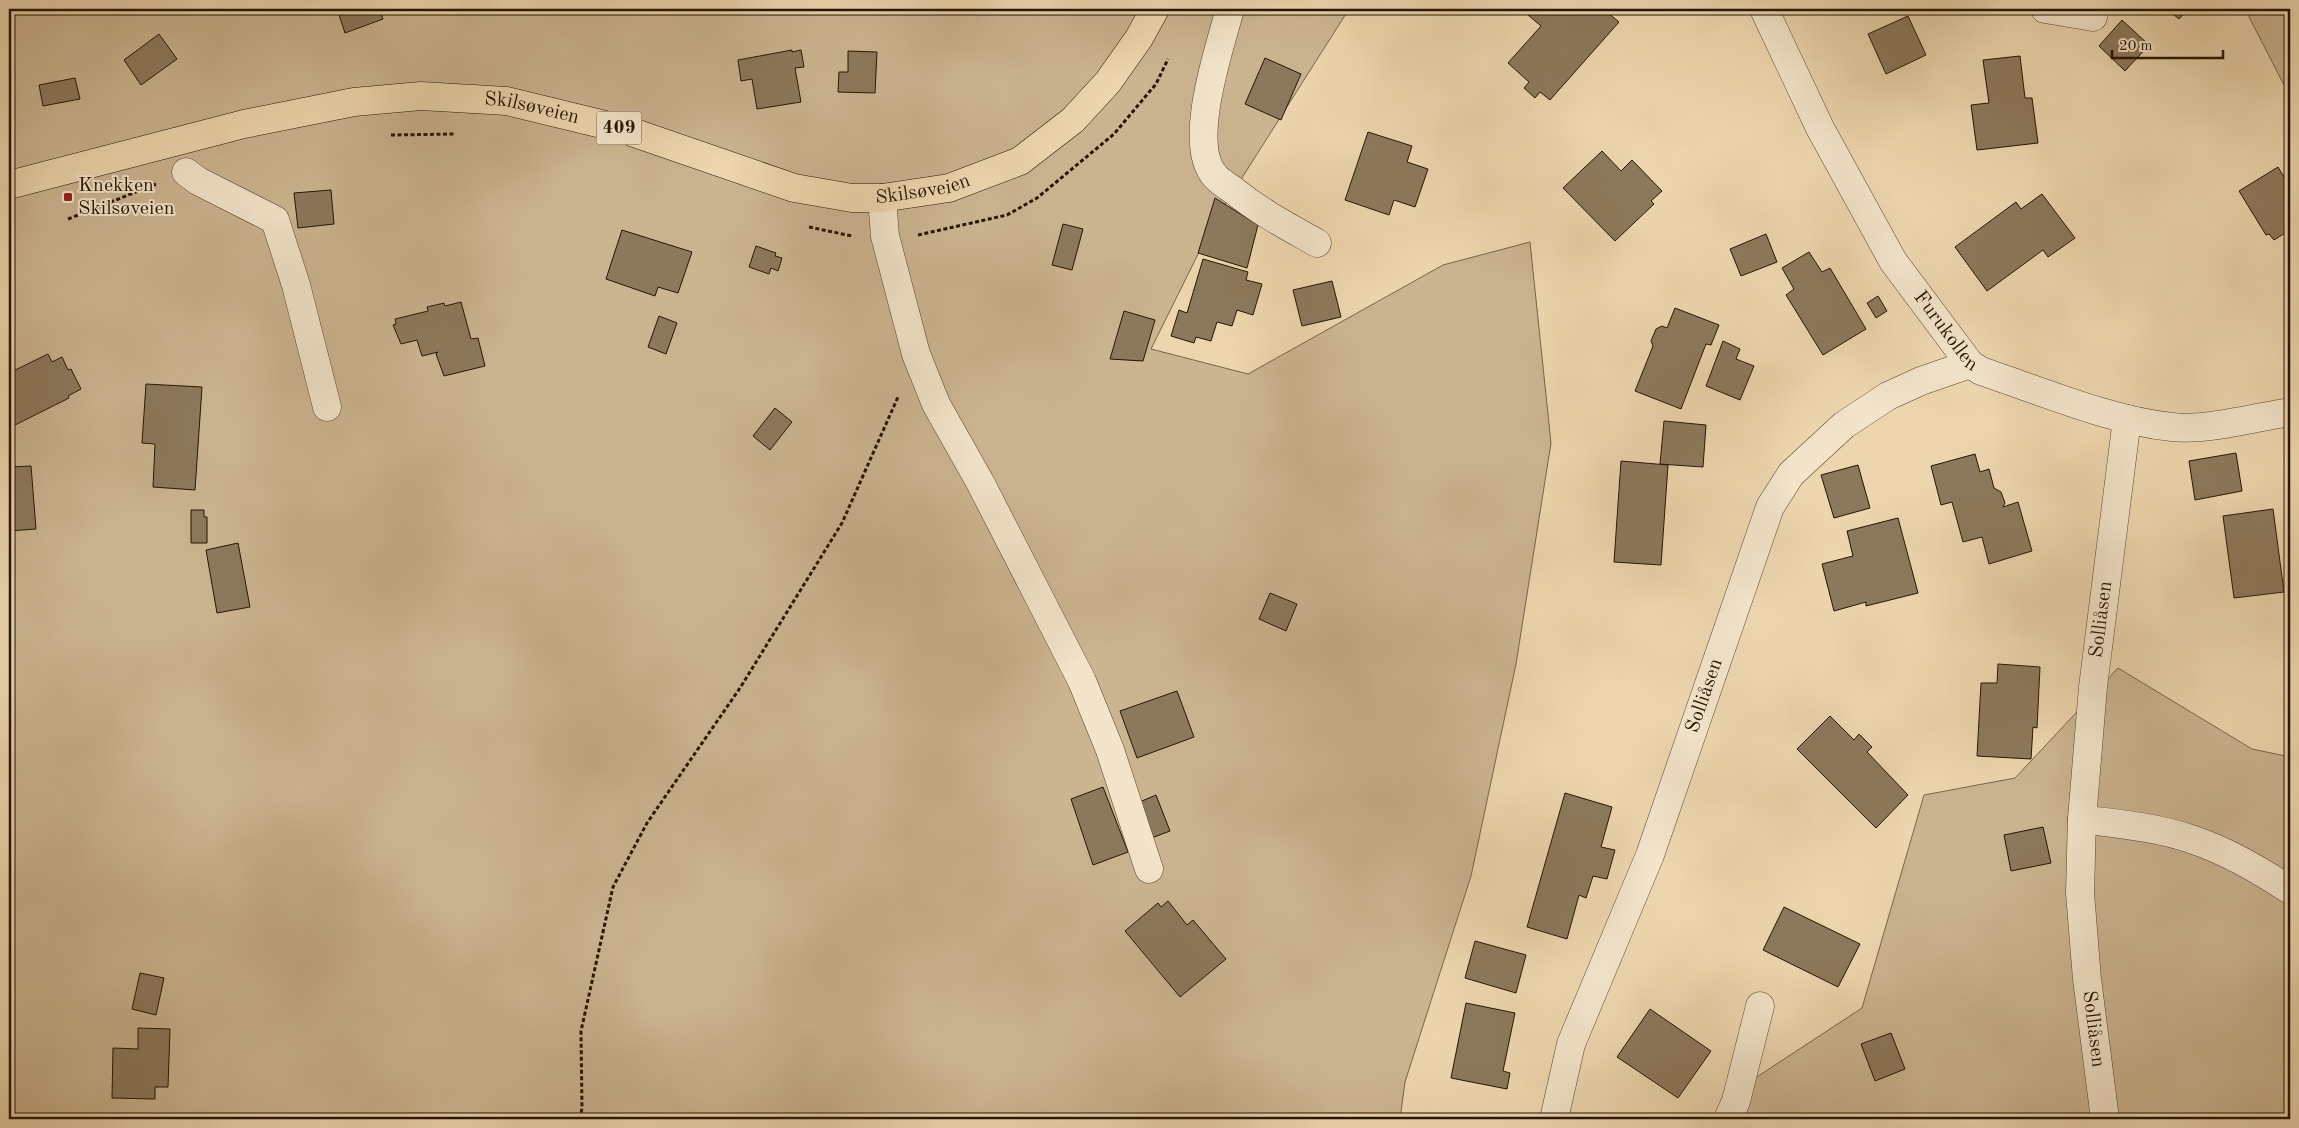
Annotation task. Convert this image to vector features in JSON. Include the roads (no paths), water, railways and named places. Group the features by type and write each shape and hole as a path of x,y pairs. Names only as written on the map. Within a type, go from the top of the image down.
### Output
{"main road":[{"name":"Skilsøveien","path":"9,185 244,124 354,102 421,96 507,101 626,130 794,188 852,198 882,198 949,188 1020,161 1073,120 1108,82 1139,38 1154,9"}],"street":[{"path":"1230,9 1205,106 1202,128 1206,159 1214,175 1261,212 1317,243"},
{"name":"Furukollen","path":"1764,9 1820,128 1893,261 1970,364 1981,372 2127,419 2174,428 2203,426 2290,412"},
{"path":"2045,9 2092,17"},
{"path":"186,172 198,181 275,220 296,285 327,407"},
{"path":"882,198 885,236 916,354 936,404 981,484 1082,681 1110,750 1149,869"},
{"name":"Solliåsen","path":"1554,1119 1571,1044 1650,855 1770,507 1792,474 1844,425 1888,396 1921,381 1970,364"},
{"name":"Solliåsen","path":"2105,1119 2085,960 2080,893 2082,818 2093,687 2127,419"},
{"path":"2082,818 2146,827 2191,839 2246,862 2290,890"},
{"path":"1728,1119 1736,1101 1760,1006"}],"place":[{"name":"Knekken Skilsøveien","path":"68,197"}]}
